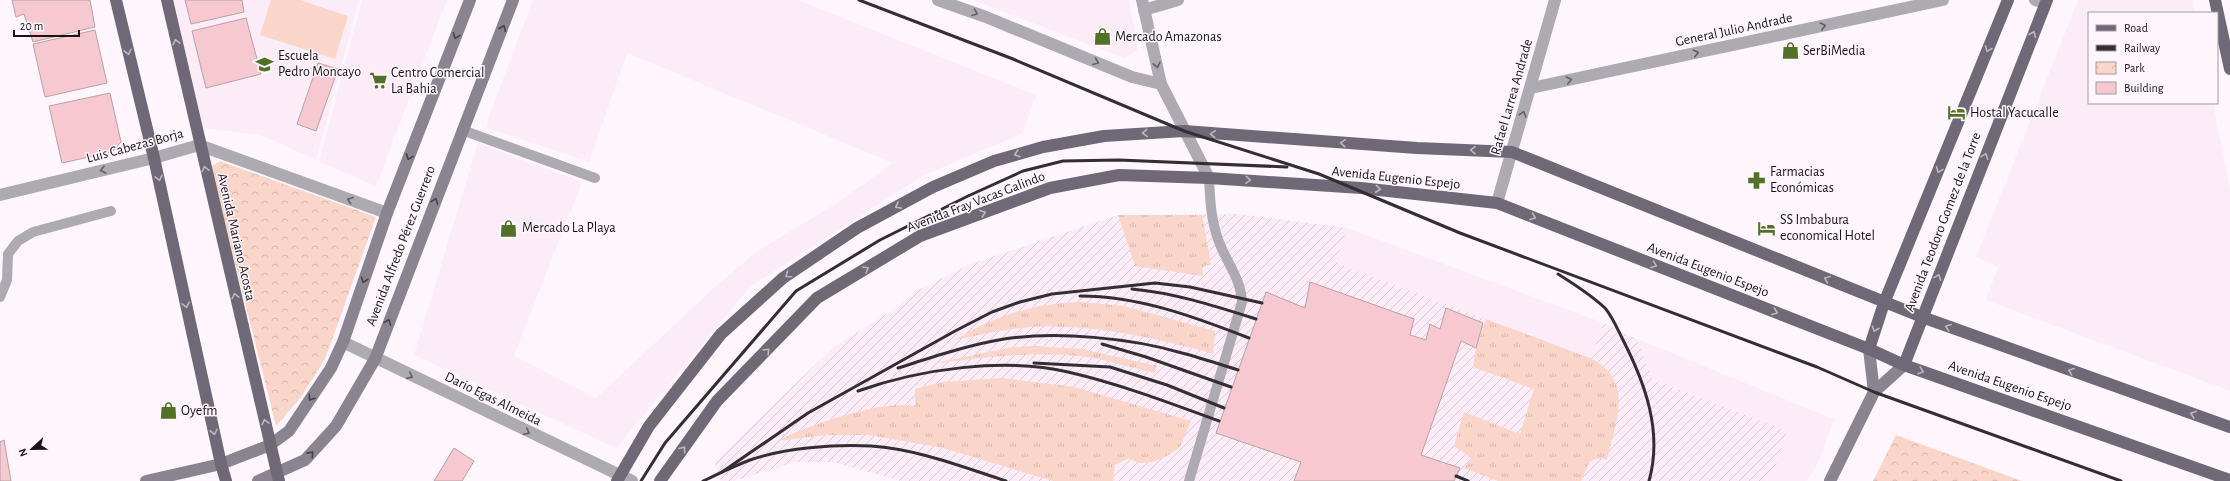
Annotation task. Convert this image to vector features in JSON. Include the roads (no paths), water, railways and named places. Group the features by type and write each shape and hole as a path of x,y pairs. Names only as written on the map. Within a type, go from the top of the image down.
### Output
{"main road":[{"path":"116,0 154,158 226,481"},
{"name":"Avenida Mariano Acosta","path":"167,0 199,145 278,477"},
{"name":"Avenida Teodoro Gomez de la Torre","path":"1869,349 1884,303 2008,0"},
{"path":"2215,0 2218,12"},
{"name":"Avenida Teodoro Gomez de la Torre","path":"1904,365 2042,1"},
{"path":"2218,14 2230,69"},
{"name":"Avenida Eugenio Espejo","path":"1184,132 1417,148 1512,152 1884,303 2230,427"},
{"name":"Avenida Fray Vacas Galindo","path":"619,479 649,426 721,334 784,278 857,228 933,187 994,161 1043,147 1104,136 1184,132"},
{"name":"Avenida Fray Vacas Galindo","path":"660,481 718,401 818,298 920,236 1050,188 1119,175 1209,178"},
{"name":"Avenida Eugenio Espejo","path":"1209,178 1361,188 1496,203 1869,349 1904,365 2230,480"}],"street":[{"name":"Avenida Alfredo Pérez Guerrero","path":"146,481 221,464 270,445 289,431 331,368 343,342 387,213 470,0"},
{"name":"Avenida Alfredo Pérez Guerrero","path":"258,481 278,477 305,460 336,426 375,359 513,0"},
{"path":"938,0 986,17 1132,77 1161,84"},
{"path":"1178,0 1143,5 1161,84 1184,132 1209,178"},
{"name":"Rafael Larrea Andrade","path":"1496,203 1531,88 1555,0"},
{"name":"General Julio Andrade","path":"1531,88 1923,2 1943,0"},
{"name":"Luis Cabezas Borja","path":"0,195 154,158 199,145 387,213"},
{"name":"Dario Egas Almeida","path":"343,342 619,479 632,481"},
{"path":"1869,349 1874,392"},
{"path":"1830,481 1874,392 1904,365"}],"lane":[{"path":"462,130 595,178"},
{"path":"1189,481 1242,302 1241,289 1219,242 1211,214 1209,178"},
{"path":"0,297 7,280 8,254 18,241 33,232 111,211"}],"railway":[{"path":"859,0 1013,59 1184,131 1319,174 1460,233 1817,367 1874,392 2121,481"},
{"path":"641,481 665,443 796,291 880,240 968,196 1023,171 1063,161 1119,160 1287,167"},
{"path":"1558,274 1588,294 1605,308 1615,323 1631,356 1645,391 1653,426 1653,463 1649,481"},
{"path":"722,472 808,413 955,331 992,312 1020,302 1052,294 1155,283 1190,287 1262,303"},
{"path":"1132,289 1179,297 1256,319"},
{"path":"1080,296 1124,300 1166,309 1187,315 1249,338"},
{"path":"898,368 951,352 1004,339 1070,336 1094,337 1140,343 1189,355 1238,370"},
{"path":"1102,344 1146,357 1231,387"},
{"path":"1034,363 1110,367 1167,385 1224,408"},
{"path":"858,391 882,383 935,371 990,366 1043,368 1068,372 1107,382 1219,421"},
{"path":"703,481 732,467 763,456 778,452 826,446 871,446 905,451 957,465 1006,481"},
{"path":"1456,476 1468,481"}],"place":[{"name":"Mercado Amazonas","path":"1102,37"},
{"name":"SerBiMedia","path":"1790,51"},
{"name":"Escuela Pedro Moncayo","path":"265,64"},
{"name":"Centro Comercial La Bahia","path":"378,81"},
{"name":"Hostal Yacucalle","path":"1957,113"},
{"name":"Farmacias Económicas","path":"1757,180"},
{"name":"Mercado La Playa","path":"509,228"},
{"name":"SS Imbabura economical Hotel","path":"1767,228"},
{"name":"Oyefm","path":"168,411"}]}
